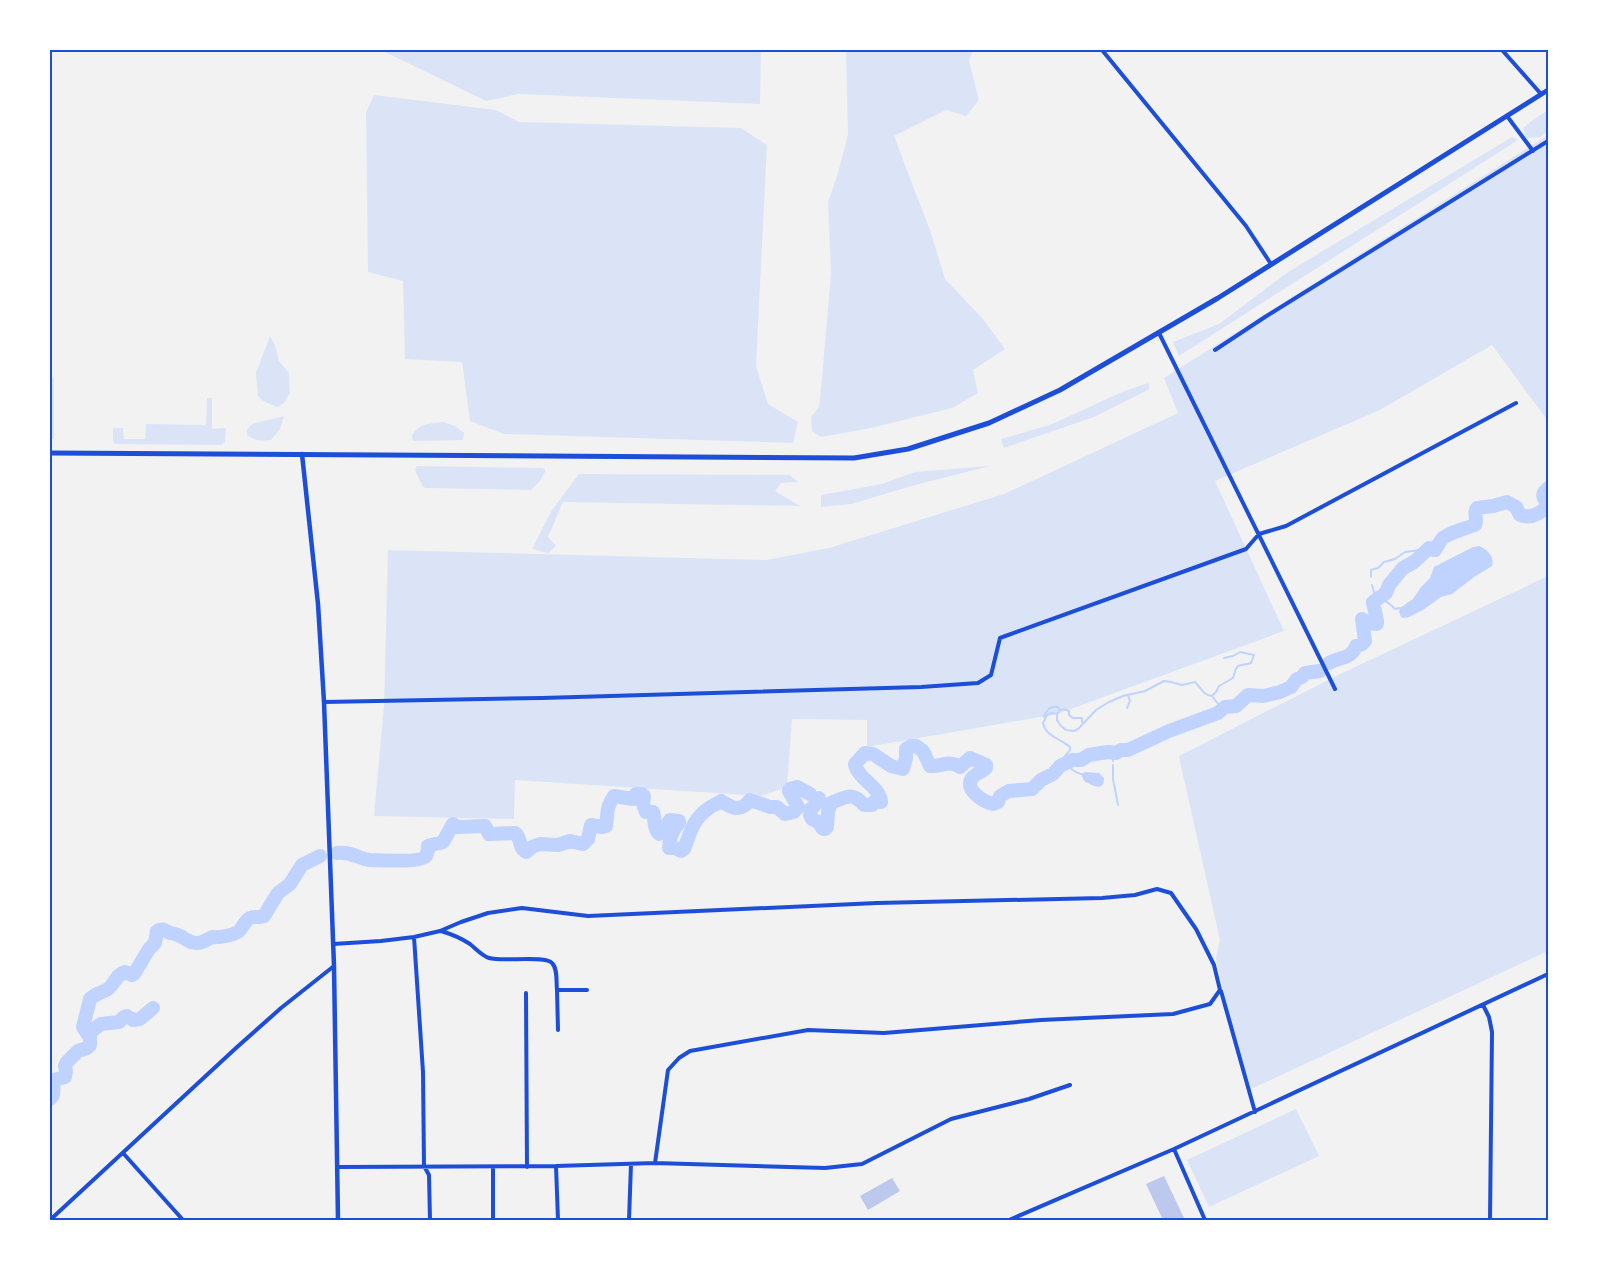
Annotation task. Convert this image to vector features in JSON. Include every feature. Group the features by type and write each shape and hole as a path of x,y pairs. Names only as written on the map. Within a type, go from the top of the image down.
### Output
{"main road":[{"path":"50,453 854,458 908,449 989,423 1060,390 1272,265 1548,90"},
{"path":"302,454 318,604 324,702 334,966 338,1221"}],"street":[{"path":"1102,50 1246,226 1272,265"},
{"path":"1502,50 1541,94"},
{"path":"1507,116 1533,151"},
{"path":"1215,350 1548,141"},
{"path":"1159,333 1335,688"},
{"path":"324,702 617,696 921,687 978,683 991,675 1000,638 1246,549 1259,534 1286,526 1516,403"},
{"path":"333,944 414,937 440,931 488,913 522,908 588,916 877,903 1102,897 1135,895 1157,889 1171,893 1196,929 1214,965 1255,1112"},
{"path":"440,931 454,935 486,958 510,960 542,958 552,962 556,969 558,1030"},
{"path":"414,937 423,1072 424,1166 429,1175 430,1221"},
{"path":"50,1221 263,1024 334,966"},
{"path":"1009,1221 1174,1149 1548,975"},
{"path":"557,990 587,990"},
{"path":"654,1163 668,1070 679,1058 690,1051 808,1030 884,1033 1041,1020 1173,1014 1210,1004 1220,990"},
{"path":"526,993 527,1167"},
{"path":"1483,1005 1489,1017 1492,1032 1490,1221"},
{"path":"337,1167 527,1167 654,1163 825,1167 862,1164 951,1119 1029,1099 1070,1085"},
{"path":"1174,1149 1205,1221"},
{"path":"123,1153 183,1221"},
{"path":"629,1221 631,1164"},
{"path":"556,1166 558,1221"},
{"path":"493,1167 493,1221"}],"shaded area":[{"path":"381,50 761,50 760,104 519,94 486,101"},
{"path":"846,50 973,50 969,61 979,100 966,116 946,110 894,136 931,233 945,279 983,319 1005,349 973,370 978,393 952,408 871,428 821,437 812,431 811,417 819,407 831,273 828,202 848,134"},
{"path":"374,95 496,110 519,122 741,128 767,145 756,366 768,404 798,422 793,443 504,434 470,421 462,362 405,359 403,281 368,272 366,113"},
{"path":"1548,110 1548,131 1540,137 1526,138 1523,128"},
{"path":"1548,135 1548,421 1492,345 1380,410 1215,481 1284,631 1057,714 1046,716 867,747 867,720 792,719 787,787 761,796 515,780 514,819 374,816 384,705 388,550 766,560 829,548 1004,494 1178,413 1164,378"},
{"path":"1512,137 1518,140 1179,356 1173,342 1219,324 1288,272"},
{"path":"270,336 279,361 289,373 290,393 284,403 277,407 263,401 258,396 256,373"},
{"path":"50,378 54,378 54,439 50,439"},
{"path":"1148,383 1150,389 1094,417 1004,448 1001,439 1050,425 1122,392"},
{"path":"207,398 212,398 212,429 226,428 225,442 221,445 115,444 113,441 113,428 123,428 124,439 145,439 146,424 206,425"},
{"path":"284,416 280,429 271,440 259,440 247,435 247,430 252,424"},
{"path":"443,422 455,426 464,433 463,440 413,441 412,435 421,426"},
{"path":"417,466 542,468 545,472 531,490 426,488 423,487 415,470"},
{"path":"990,466 851,504 821,507 821,495 882,484 915,472"},
{"path":"579,474 790,475 798,482 781,483 775,491 800,506 563,502 548,537 556,546 548,553 532,549 552,510"},
{"path":"1548,576 1548,951 1251,1089 1227,1007 1216,958 1220,940 1179,757 1336,676"},
{"path":"1296,1109 1319,1156 1209,1207 1187,1160"}],"water":[{"path":"1548,480 1547,511 1539,503 1536,495 1539,487"},
{"path":"1479,546 1490,554 1492,566 1452,594 1441,597 1409,617 1401,617 1400,608 1413,599 1430,578 1434,567"},
{"path":"1099,773 1104,778 1102,785 1097,787 1084,781 1081,774"}],"building":[{"path":"1164,1176 1184,1218 1163,1220 1146,1184"},
{"path":"892,1178 900,1191 868,1210 860,1196"}],"waterway":[{"path":"1329,663 1348,656 1356,646 1365,641 1362,619 1377,624 1373,602 1386,593 1389,585 1403,568 1414,562 1429,548 1435,550 1442,539 1447,536 1475,525 1477,508 1507,502 1516,507 1520,515 1532,516 1548,506"},
{"path":"1371,577 1371,570 1378,568 1384,562 1395,559 1405,552 1427,549"},
{"path":"1372,585 1376,597 1395,609 1400,608"},
{"path":"1220,712 1219,705 1212,696 1219,686 1233,678 1239,666 1251,663 1254,655 1240,652 1224,658"},
{"path":"819,798 811,809 810,815 823,829 827,827 831,803 849,796 856,798 864,805 872,805 875,801 881,802 880,796 860,774 855,764 865,753 873,754 891,766 903,769 906,749 916,746 923,751 930,766 948,763 960,767 970,758 986,765 986,768 973,777 970,786 980,798 993,804 1009,791 1032,789 1060,766 1072,760 1081,760 1089,755 1128,750 1169,731 1218,713 1225,707 1236,706 1248,695 1263,696 1280,692 1291,687 1305,673 1320,671"},
{"path":"1081,774 1063,764 1070,747 1047,731 1043,723 1047,715 1057,714 1057,720 1061,726 1066,730 1074,731 1096,710 1109,702 1145,691 1164,681 1182,685 1195,682 1204,693 1212,696"},
{"path":"1127,708 1130,701 1128,695"},
{"path":"1044,717 1047,710 1051,708 1058,707 1060,710"},
{"path":"1057,714 1059,711 1067,710 1073,718 1082,718 1082,722"},
{"path":"1113,753 1113,761"},
{"path":"1113,765 1118,805"},
{"path":"337,853 369,860 416,860 426,856 428,846 443,842 453,824 457,827 485,826 489,834 515,833 526,852 540,844 558,845 570,841 583,844 588,839 591,825 606,826 608,807 614,796 633,799 636,794 644,796 643,804 646,812 653,812 659,834 670,820 679,821 672,834 669,848 681,851 699,817 721,801 739,808 750,800 777,807 785,814 794,812 798,807 790,789 797,787 810,794"},
{"path":"89,1036 83,1027 90,999 108,989 122,973 134,974 155,943 157,931 164,930 195,943 235,933 250,918 264,916 278,893 290,884 302,865 320,856"},
{"path":"50,1099 53,1095 54,1080 65,1077 67,1062 78,1051 90,1045 90,1032 101,1024 119,1022 127,1016 133,1020 140,1019 153,1008"}]}
